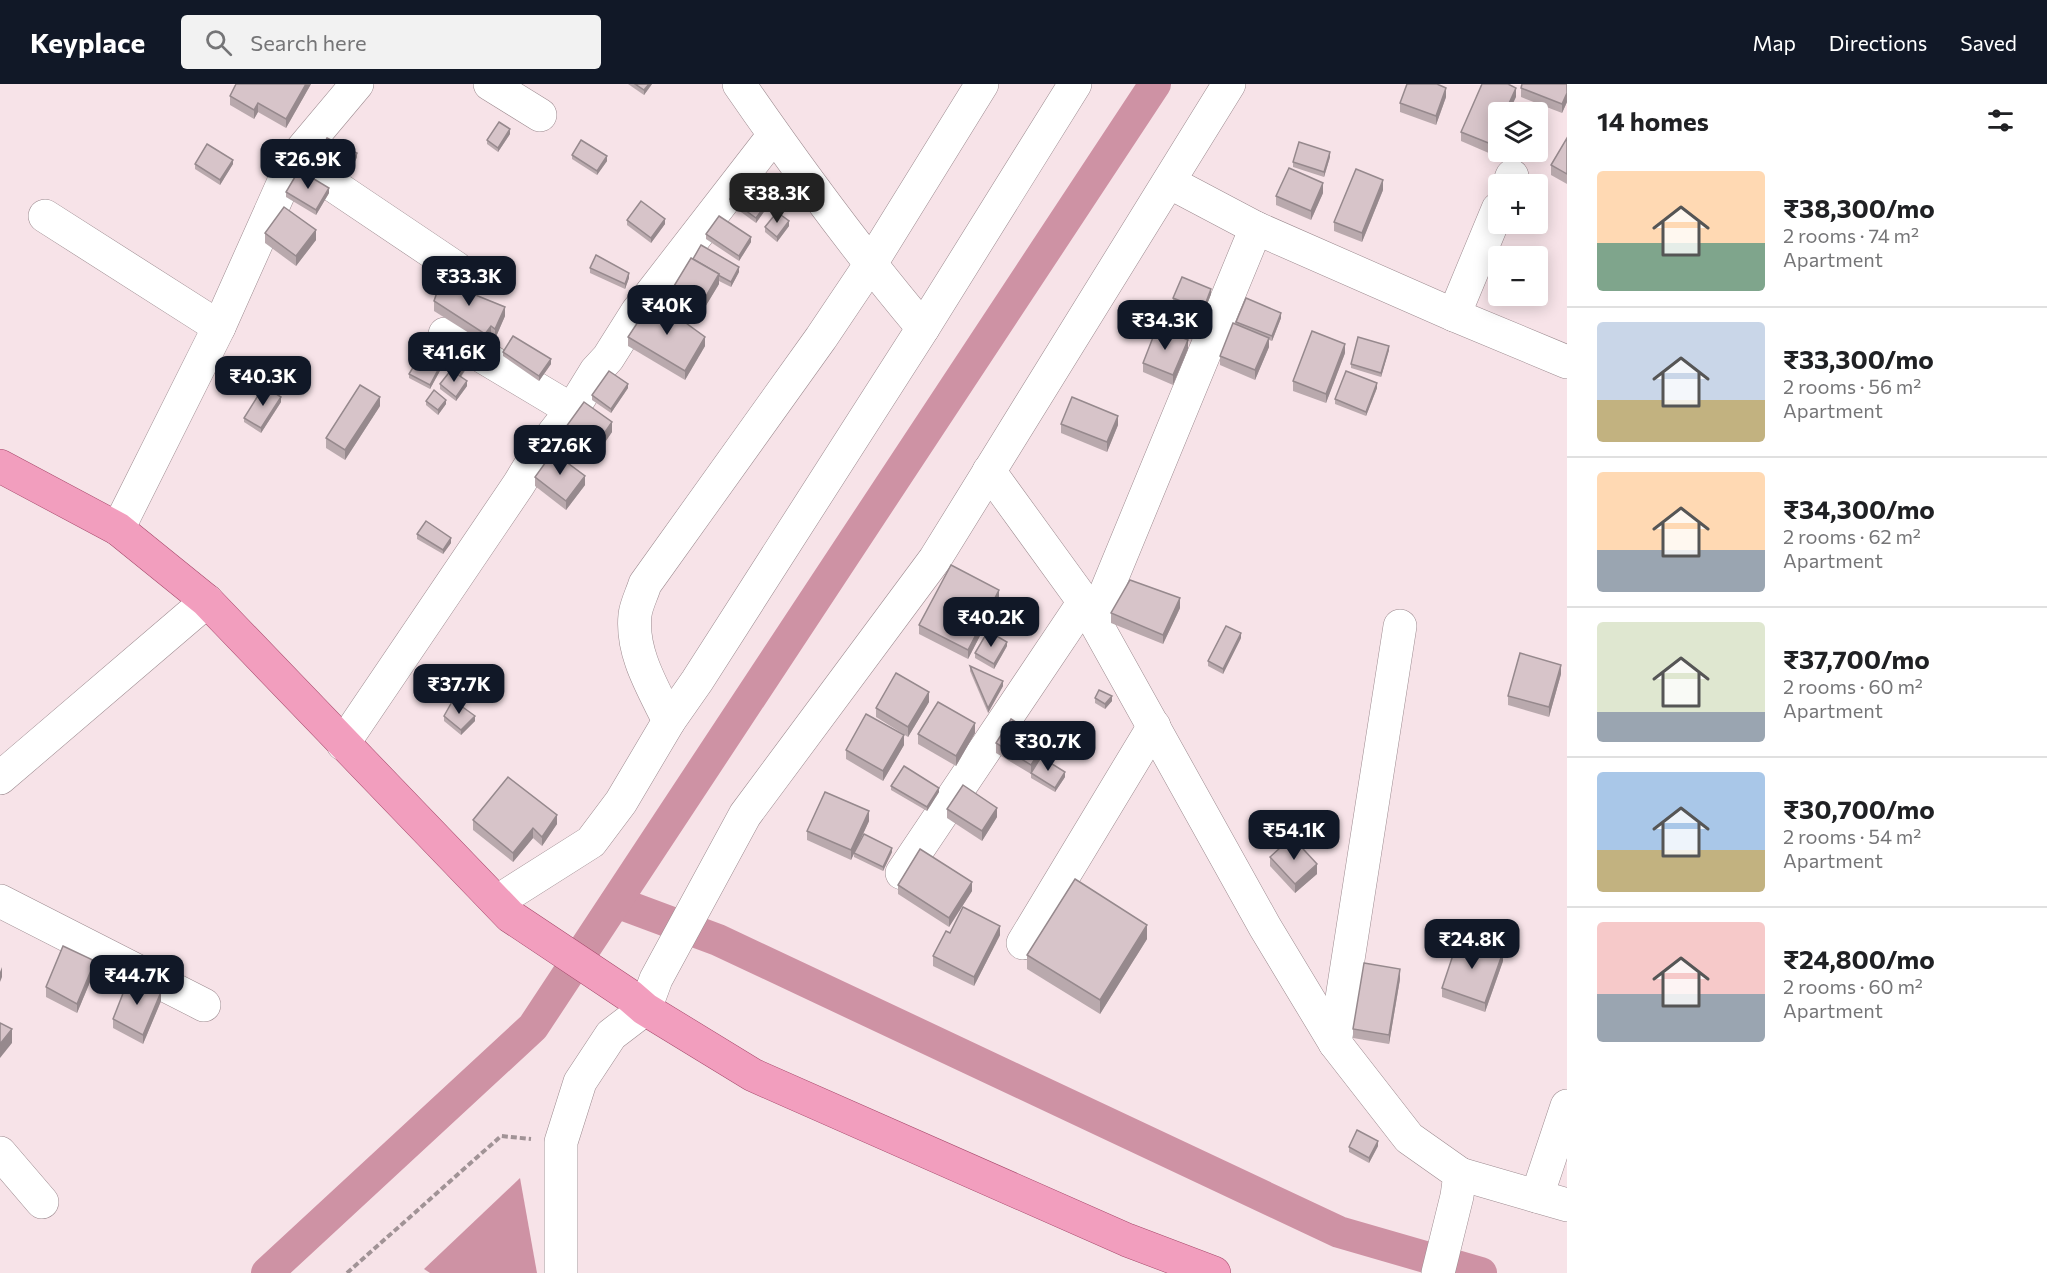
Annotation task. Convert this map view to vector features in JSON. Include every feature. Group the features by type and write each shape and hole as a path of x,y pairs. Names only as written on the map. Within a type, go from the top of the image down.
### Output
{"main road":[{"path":"0,466 118,529 207,601 504,908 644,995 753,1075 1126,1240 1214,1273"}],"street":[{"path":"118,529 219,327 294,159 357,84"},
{"path":"490,84 540,115"},
{"path":"739,84 870,265 923,328"},
{"path":"669,721 641,662 636,639 635,614 645,584 821,338 870,265 982,84"},
{"path":"504,908 591,842 621,802 669,721 697,681 923,328 1075,84"},
{"path":"561,1273 561,1142 580,1082 611,1035 644,995 745,815 935,560 1228,84"},
{"path":"343,744 536,456 572,410 637,312 774,135"},
{"path":"294,159 456,268"},
{"path":"1169,182 1256,228 1567,362"},
{"path":"45,216 219,327"},
{"path":"902,873 1089,611 1256,228"},
{"path":"1454,315 1488,233"},
{"path":"444,334 572,410"},
{"path":"989,471 1089,611 1265,927 1335,1043 1409,1138 1459,1185 1552,1200 1567,1106"},
{"path":"0,778 207,601"},
{"path":"1335,1043 1400,626"},
{"path":"1023,943 1154,726"},
{"path":"0,901 204,1005"},
{"path":"0,1153 42,1202"},
{"path":"1438,1273 1459,1185"}],"path":[{"path":"347,1273 501,1136 561,1142"}],"shaded area":[{"path":"520,1178 537,1273 430,1273 424,1269"}],"building":[{"path":"236,84 306,84 286,119 258,103 254,110 230,96"},
{"path":"635,84 649,84 644,90"},
{"path":"1407,84 1437,84 1446,88 1436,116 1400,103"},
{"path":"1482,84 1508,84 1516,88 1510,102 1488,102 1488,143 1461,132"},
{"path":"1522,84 1567,84 1567,93 1562,104 1521,88"},
{"path":"499,122 510,129 498,148 487,140"},
{"path":"327,138 357,153 348,172 317,157"},
{"path":"1567,138 1567,174 1551,165"},
{"path":"581,140 607,156 597,171 572,155"},
{"path":"1299,142 1330,152 1324,172 1293,162"},
{"path":"207,144 233,160 220,180 195,164"},
{"path":"1289,168 1323,183 1311,211 1276,196"},
{"path":"1356,169 1383,180 1362,233 1334,222"},
{"path":"299,170 329,188 316,210 286,192"},
{"path":"746,176 773,195 756,218 730,199"},
{"path":"641,201 665,219 651,238 627,220"},
{"path":"284,207 316,230 296,256 265,233"},
{"path":"777,212 789,221 777,237 765,227"},
{"path":"719,216 751,237 739,256 706,234"},
{"path":"701,245 739,267 731,282 693,259"},
{"path":"596,255 629,273 625,284 590,268"},
{"path":"691,258 719,274 702,303 674,286"},
{"path":"1182,277 1211,289 1203,310 1173,298"},
{"path":"441,281 505,307 495,329 491,326 485,334 434,301"},
{"path":"1246,298 1281,313 1272,336 1236,322"},
{"path":"653,299 705,337 685,371 628,337"},
{"path":"1233,323 1269,338 1255,370 1220,356"},
{"path":"1157,327 1188,340 1173,375 1143,363"},
{"path":"1312,331 1345,344 1326,394 1293,381"},
{"path":"513,336 551,359 539,376 503,352"},
{"path":"1358,337 1389,346 1381,373 1351,364"},
{"path":"429,341 448,351 430,385 409,374"},
{"path":"457,358 466,365 460,373 451,366"},
{"path":"451,370 467,381 456,397 440,384"},
{"path":"609,371 628,384 611,409 592,395"},
{"path":"1346,371 1377,383 1366,412 1335,399"},
{"path":"360,385 380,397 345,450 326,438"},
{"path":"264,386 281,397 261,428 244,418"},
{"path":"434,390 446,400 438,410 426,401"},
{"path":"1072,397 1118,416 1107,442 1061,424"},
{"path":"584,402 612,422 592,451 563,431"},
{"path":"553,452 585,476 566,501 535,477"},
{"path":"426,521 451,538 443,550 417,534"},
{"path":"951,565 999,590 968,650 919,625"},
{"path":"1130,580 1180,598 1163,635 1111,613"},
{"path":"1226,626 1241,633 1223,669 1208,661"},
{"path":"988,631 1007,642 994,664 975,653"},
{"path":"1520,653 1561,665 1549,707 1508,696"},
{"path":"970,666 1003,681 988,708"},
{"path":"896,673 929,692 908,727 876,708"},
{"path":"1099,690 1112,696 1105,704 1095,698"},
{"path":"453,700 475,716 461,730 444,716"},
{"path":"938,702 975,723 956,756 918,734"},
{"path":"866,714 904,735 883,771 846,750"},
{"path":"1011,719 1046,741 1031,765 996,743"},
{"path":"1041,757 1065,772 1055,788 1031,773"},
{"path":"904,766 939,788 927,807 891,786"},
{"path":"508,777 557,815 542,837 533,828 513,853 473,820"},
{"path":"963,785 997,808 982,831 947,809"},
{"path":"825,792 869,811 851,850 807,831"},
{"path":"864,834 892,848 883,867 854,853"},
{"path":"1292,837 1317,864 1295,884 1270,857"},
{"path":"920,849 972,882 949,918 898,885"},
{"path":"1075,879 1147,925 1100,1000 1027,955"},
{"path":"963,907 1000,926 974,977 933,956 946,931 950,933"},
{"path":"1459,937 1503,952 1485,1003 1442,988"},
{"path":"63,946 95,961 77,1004 46,987"},
{"path":"1364,963 1400,969 1389,1035 1353,1029"},
{"path":"129,978 161,992 143,1035 113,1019"},
{"path":"0,1023 12,1029 0,1044"},
{"path":"1357,1130 1378,1141 1369,1158 1349,1147"}],"waterway":[{"path":"267,1273 533,1027 1155,84"},
{"path":"616,902 718,940 1339,1232 1481,1273"}]}
